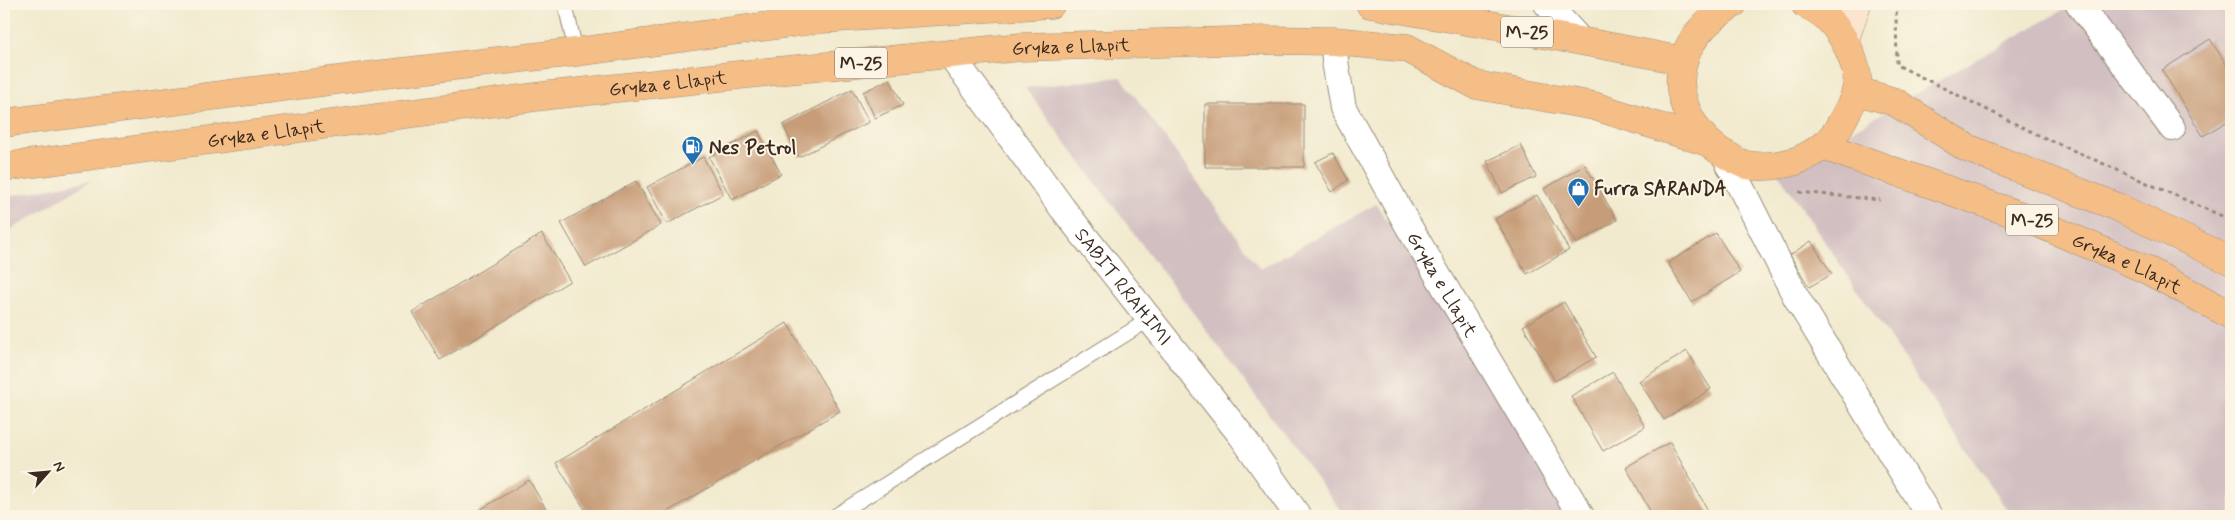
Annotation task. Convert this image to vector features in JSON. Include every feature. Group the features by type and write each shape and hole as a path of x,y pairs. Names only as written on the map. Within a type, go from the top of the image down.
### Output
{"main road":[{"path":"4,123 376,75 576,52 818,11 1050,4"},
{"name":"M-25","path":"1370,4 1494,27 1579,39 1683,61"},
{"path":"1805,4 1828,19 1845,39 1858,78 1857,91"},
{"path":"1845,39 1857,4"},
{"path":"1716,148 1694,126 1685,107 1680,86 1683,61 1691,43 1720,7"},
{"name":"Gryka e Llapit","path":"4,167 551,95 1030,47 1265,40 1334,41 1407,48 1476,85 1594,106 1716,148 1746,165 1764,166 1805,158 1823,146 1838,129 1857,91"},
{"name":"M-25","path":"1857,91 1895,102 1967,148 2115,206 2231,261"},
{"name":"Gryka e Llapit","path":"1823,146 2024,217 2145,269 2231,314"}],"street":[{"path":"1547,4 1579,39"},
{"path":"2079,4 2172,128"},
{"name":"Gryka e Llapit","path":"1334,41 1335,61 1343,108 1406,222 1581,516"},
{"name":"SABIT RRAHIMI","path":"950,54 1063,209 1241,435 1298,516"},
{"path":"1716,148 1796,298 1929,516"}],"lane":[{"path":"565,4 576,52"},
{"path":"835,516 1150,320"}],"path":[{"path":"1899,4 1896,14 1897,65 2036,134 2231,220"},
{"path":"1798,192 1883,200"}],"shaded area":[{"path":"2073,4 2231,4 2231,516 2011,516 1778,173"},
{"path":"1121,77 1260,269 1376,204 1576,516 1345,516 1025,88"},
{"path":"92,180 4,234 4,197"}],"building":[{"path":"2210,39 2231,72 2231,119 2203,136 2162,70"},
{"path":"890,79 903,105 875,118 863,92"},
{"path":"852,89 869,122 799,157 783,125"},
{"path":"1205,104 1304,104 1304,167 1205,167"},
{"path":"758,131 781,174 732,200 709,157"},
{"path":"1521,145 1536,177 1502,193 1487,161"},
{"path":"1333,153 1348,180 1332,192 1315,162"},
{"path":"703,157 723,194 667,224 647,187"},
{"path":"1585,165 1617,220 1576,244 1544,189"},
{"path":"636,181 661,225 586,267 561,223"},
{"path":"1537,195 1569,250 1527,274 1495,219"},
{"path":"1716,233 1740,272 1692,302 1668,263"},
{"path":"542,234 570,281 440,360 412,312"},
{"path":"1811,241 1832,274 1809,287 1790,255"},
{"path":"1564,302 1596,357 1555,381 1523,326"},
{"path":"787,323 840,411 660,516 589,516 556,463"},
{"path":"1687,351 1711,389 1664,420 1639,381"},
{"path":"1613,372 1645,427 1603,451 1571,396"},
{"path":"1670,442 1711,516 1653,516 1626,467"},
{"path":"529,480 550,516 470,516"}],"place":[{"name":"Nes Petrol","path":"693,166"},
{"name":"Furra SARANDA","path":"1578,207"}]}
